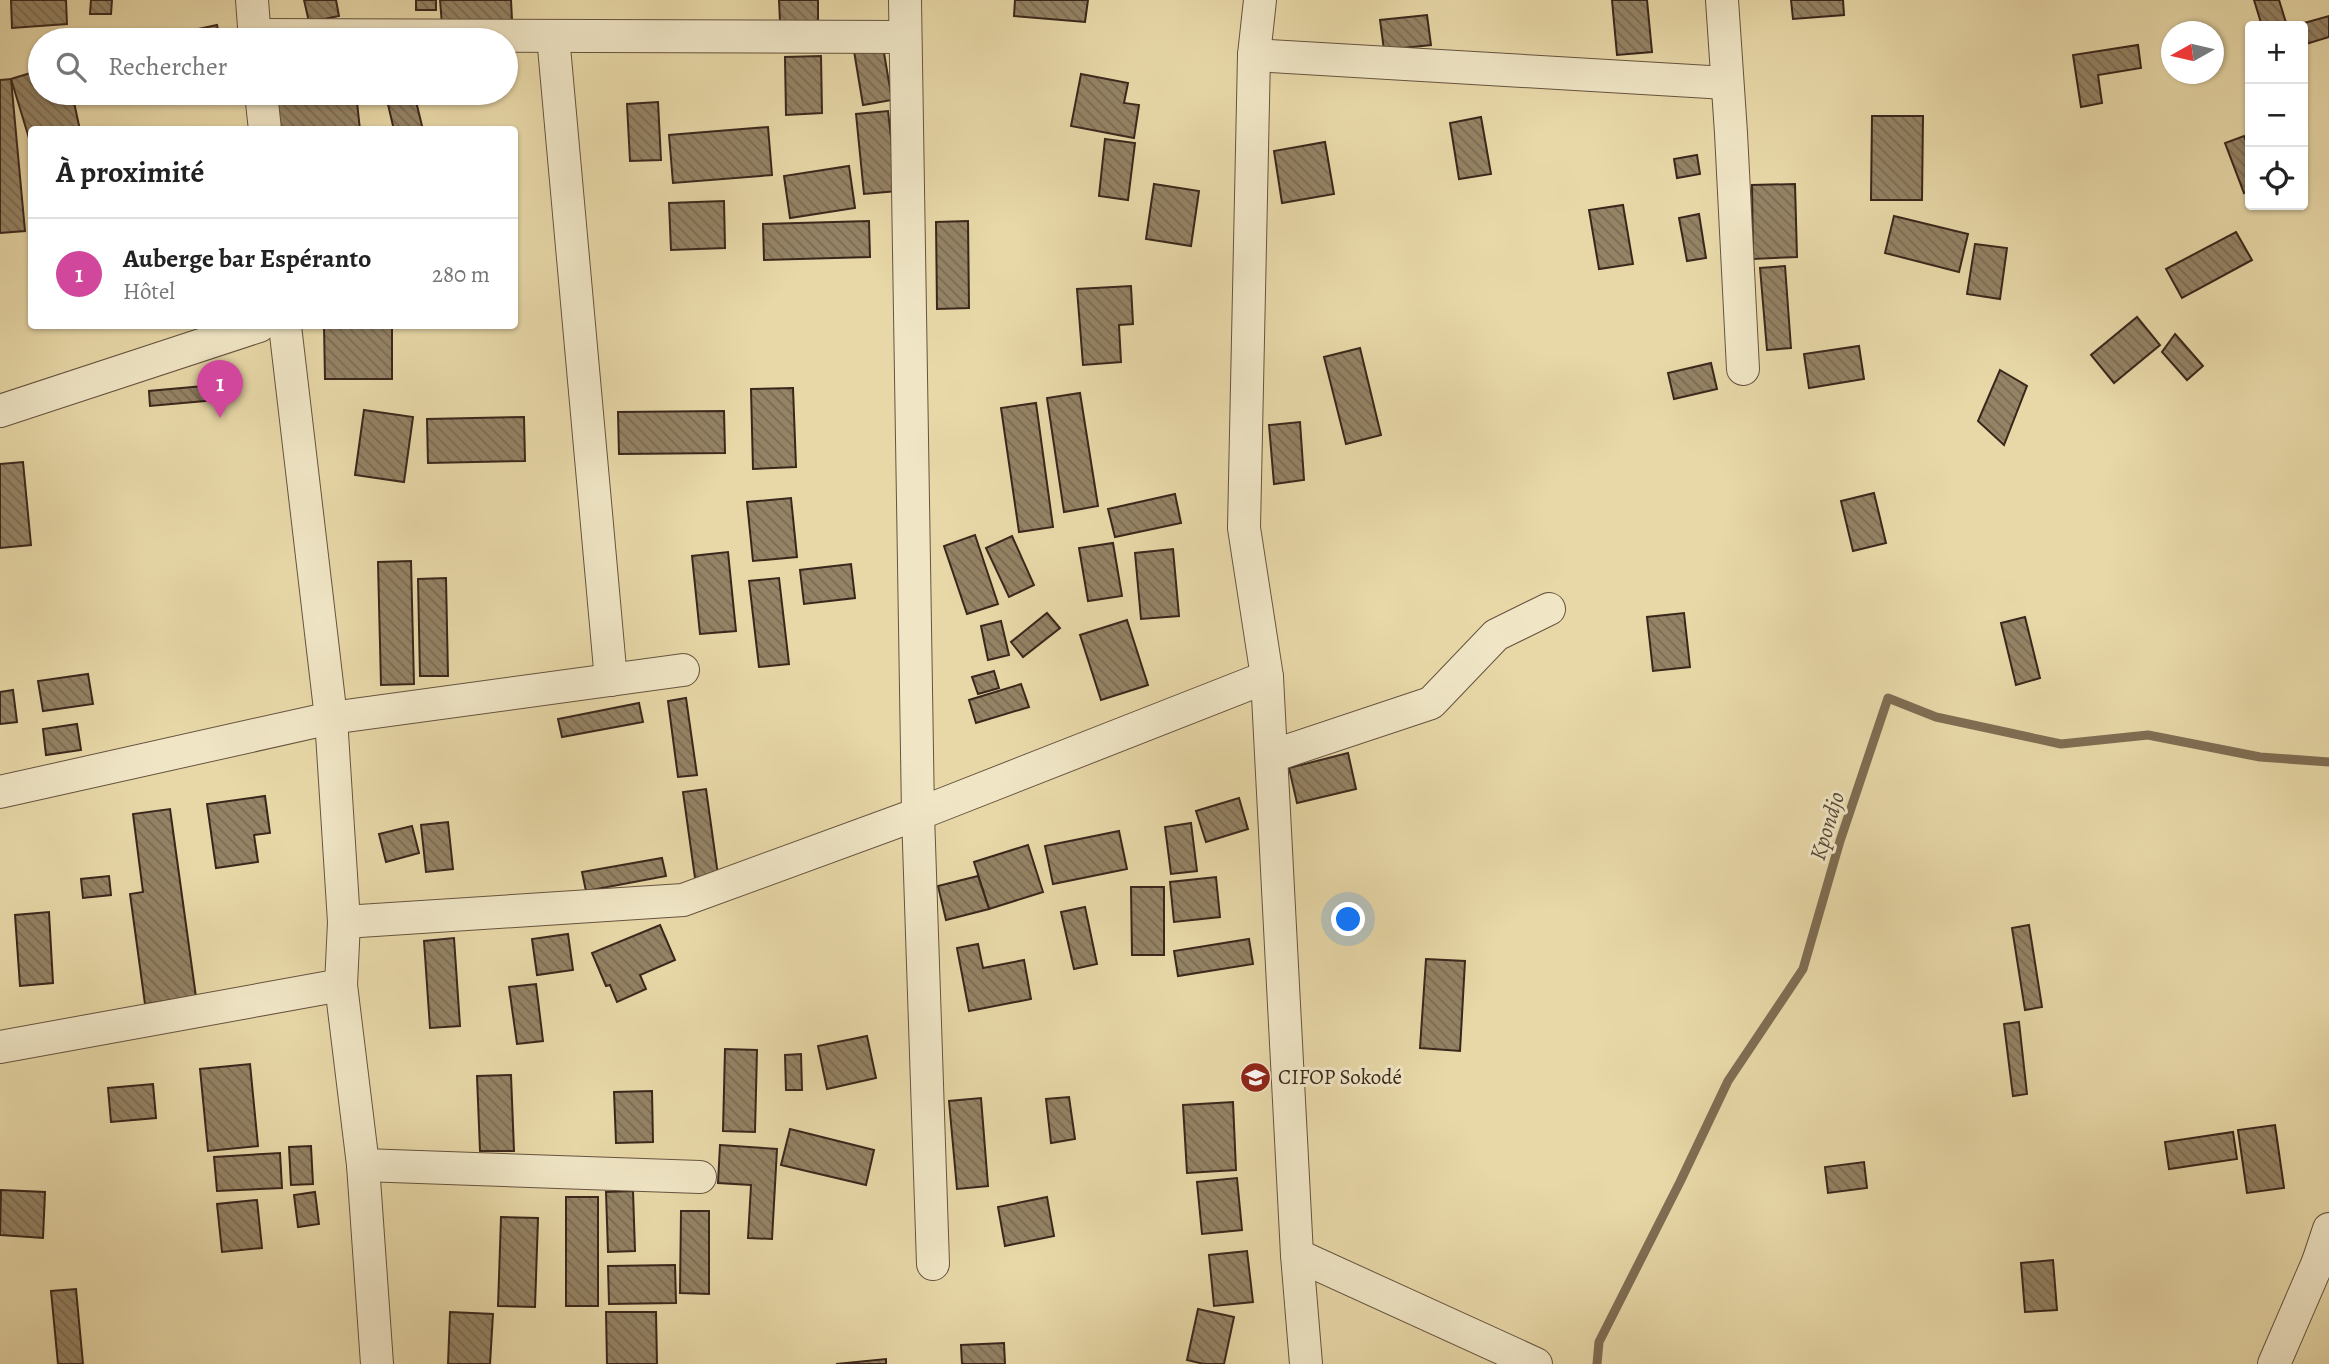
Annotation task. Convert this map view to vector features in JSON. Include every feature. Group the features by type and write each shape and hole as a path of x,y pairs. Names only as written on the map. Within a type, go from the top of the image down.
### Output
{"street":[{"path":"252,0 254,28"},
{"path":"905,0 918,814 933,1264"},
{"path":"1259,0 1254,55 1244,528 1267,677 1297,1255 1306,1364"},
{"path":"1722,0 1743,369"},
{"path":"518,36 905,37"},
{"path":"553,36 611,680"},
{"path":"1254,55 1726,83"},
{"path":"262,105 265,126"},
{"path":"0,411 250,329"},
{"path":"285,329 331,719 344,922 341,985 362,1165 377,1364"},
{"path":"1272,756 1431,703 1496,635 1549,609"},
{"path":"0,792 331,719 683,670"},
{"path":"344,922 683,900 918,814 1267,677"},
{"path":"0,1047 341,985"},
{"path":"362,1165 700,1177"},
{"path":"2274,1364 2324,1261 2329,1229"},
{"path":"1297,1255 1535,1364"}],"building":[{"path":"11,0 66,0 67,24 12,28"},
{"path":"91,0 112,0 111,14 90,14"},
{"path":"304,0 336,0 339,16 309,22"},
{"path":"416,0 436,0 436,10 416,10"},
{"path":"440,0 511,0 512,20 442,25"},
{"path":"779,0 818,0 818,21 780,22"},
{"path":"1015,0 1088,0 1085,22 1014,16"},
{"path":"1612,0 1647,0 1652,52 1617,55"},
{"path":"1791,0 1843,0 1844,15 1793,19"},
{"path":"2254,0 2279,0 2285,21 2260,21"},
{"path":"1427,15 1431,45 1384,50 1380,20"},
{"path":"2329,16 2329,37 2308,43 2308,22"},
{"path":"2138,45 2141,68 2098,75 2102,103 2081,107 2073,55"},
{"path":"883,47 892,100 863,105 854,51"},
{"path":"821,56 822,113 786,115 785,57"},
{"path":"28,74 28,105 75,105 79,126 28,126 28,135 11,79"},
{"path":"1081,74 1128,83 1124,103 1139,105 1134,138 1071,126"},
{"path":"11,79 25,231 0,233 0,80"},
{"path":"658,102 661,160 630,161 627,104"},
{"path":"274,105 357,105 360,126 276,126"},
{"path":"388,105 417,105 422,126 393,126"},
{"path":"888,111 897,191 864,194 856,114"},
{"path":"1872,116 1923,116 1922,200 1871,200"},
{"path":"1481,117 1491,174 1459,179 1450,123"},
{"path":"768,127 772,175 673,183 669,135"},
{"path":"2244,136 2244,193 2225,143"},
{"path":"1105,139 1135,143 1128,200 1099,196"},
{"path":"1325,142 1334,194 1282,203 1274,151"},
{"path":"1697,155 1700,174 1677,178 1674,159"},
{"path":"849,166 855,208 790,218 784,176"},
{"path":"1154,184 1199,191 1191,246 1146,239"},
{"path":"1795,184 1797,257 1753,259 1752,185"},
{"path":"724,201 725,248 671,250 669,203"},
{"path":"1623,205 1633,264 1599,269 1589,210"},
{"path":"1699,214 1706,258 1687,261 1679,218"},
{"path":"1894,216 1968,234 1959,272 1885,253"},
{"path":"869,221 870,257 764,260 763,224"},
{"path":"968,221 969,308 937,309 936,222"},
{"path":"2236,232 2252,260 2182,298 2166,269"},
{"path":"1975,244 2007,248 2000,299 1967,294"},
{"path":"1785,266 1791,348 1767,350 1760,268"},
{"path":"1131,286 1133,324 1119,325 1121,362 1083,365 1077,289"},
{"path":"2137,317 2160,345 2114,383 2091,355"},
{"path":"324,329 392,329 392,379 325,379"},
{"path":"2175,334 2203,366 2187,380 2162,352"},
{"path":"1859,346 1864,379 1809,388 1804,354"},
{"path":"1360,348 1381,435 1346,444 1324,357"},
{"path":"1711,363 1717,389 1674,399 1668,373"},
{"path":"2000,370 2027,386 2004,445 1978,421"},
{"path":"225,384 227,399 150,406 149,391"},
{"path":"793,388 796,467 753,469 751,389"},
{"path":"1080,393 1098,506 1064,512 1047,398"},
{"path":"1036,403 1053,527 1019,532 1001,408"},
{"path":"364,410 413,417 404,482 355,475"},
{"path":"724,411 725,453 619,454 618,412"},
{"path":"524,417 525,461 428,463 427,419"},
{"path":"1300,422 1304,480 1274,484 1269,425"},
{"path":"23,462 31,545 0,548 0,464"},
{"path":"1874,493 1886,543 1853,551 1841,501"},
{"path":"1175,494 1181,523 1115,537 1108,509"},
{"path":"791,498 797,557 753,561 747,502"},
{"path":"975,535 998,604 967,614 944,546"},
{"path":"1012,536 1034,585 1009,597 986,548"},
{"path":"1113,543 1122,596 1088,601 1079,548"},
{"path":"1173,549 1179,616 1141,619 1135,553"},
{"path":"728,552 736,631 700,634 692,556"},
{"path":"411,561 414,684 381,685 378,562"},
{"path":"851,564 855,598 804,604 800,570"},
{"path":"446,578 448,676 420,676 418,579"},
{"path":"779,578 789,664 759,667 749,581"},
{"path":"1047,613 1060,628 1023,657 1011,642"},
{"path":"1684,613 1690,667 1653,671 1647,617"},
{"path":"2025,617 2040,678 2016,685 2001,623"},
{"path":"1127,620 1148,685 1101,700 1080,635"},
{"path":"1001,621 1009,655 988,660 981,626"},
{"path":"994,671 999,688 978,694 972,677"},
{"path":"88,674 93,704 43,711 38,681"},
{"path":"1021,684 1029,707 976,723 969,700"},
{"path":"13,690 17,722 0,724 0,692"},
{"path":"686,698 697,775 678,777 668,701"},
{"path":"639,703 643,722 562,737 558,719"},
{"path":"77,724 81,750 46,755 43,729"},
{"path":"1348,753 1356,789 1297,803 1289,768"},
{"path":"706,789 718,875 695,878 683,792"},
{"path":"265,796 270,833 254,835 258,862 216,868 207,804"},
{"path":"1239,798 1248,829 1206,842 1196,811"},
{"path":"170,809 196,997 145,1004 130,894 143,892 133,814"},
{"path":"448,822 453,869 426,872 421,825"},
{"path":"1191,823 1197,871 1171,874 1165,827"},
{"path":"412,826 419,853 386,862 379,834"},
{"path":"1119,831 1127,869 1053,884 1045,846"},
{"path":"1028,845 1043,892 989,909 974,862"},
{"path":"662,858 666,876 586,891 582,872"},
{"path":"109,876 111,895 83,898 81,879"},
{"path":"978,876 989,909 946,920 938,886"},
{"path":"1216,877 1220,917 1174,922 1170,882"},
{"path":"1131,887 1164,887 1164,955 1132,955"},
{"path":"1085,907 1097,964 1074,969 1061,912"},
{"path":"49,912 53,983 20,986 15,915"},
{"path":"660,925 675,960 640,975 646,989 617,1002 610,985 606,986 592,953"},
{"path":"2029,925 2042,1007 2025,1010 2012,928"},
{"path":"568,934 573,970 537,975 532,939"},
{"path":"454,938 460,1026 430,1028 424,941"},
{"path":"1249,939 1253,964 1178,976 1174,951"},
{"path":"978,944 983,968 1024,960 1031,999 969,1011 957,948"},
{"path":"1426,959 1465,961 1460,1051 1420,1048"},
{"path":"536,984 543,1041 517,1044 509,987"},
{"path":"2019,1022 2027,1094 2013,1096 2004,1024"},
{"path":"867,1036 876,1078 827,1089 818,1046"},
{"path":"725,1049 757,1050 755,1132 723,1131"},
{"path":"801,1054 802,1090 786,1090 785,1055"},
{"path":"250,1064 258,1146 208,1151 200,1069"},
{"path":"511,1075 514,1151 480,1151 477,1076"},
{"path":"153,1084 156,1118 111,1122 108,1088"},
{"path":"652,1091 653,1142 616,1143 614,1092"},
{"path":"1069,1097 1075,1139 1051,1143 1046,1099"},
{"path":"981,1098 988,1186 957,1189 949,1101"},
{"path":"1233,1102 1236,1170 1187,1173 1183,1105"},
{"path":"2275,1125 2284,1188 2247,1193 2238,1130"},
{"path":"790,1129 874,1150 866,1185 781,1165"},
{"path":"2233,1132 2237,1159 2169,1169 2165,1142"},
{"path":"720,1145 777,1149 772,1239 748,1238 751,1185 718,1183"},
{"path":"311,1146 313,1184 291,1185 289,1147"},
{"path":"280,1153 282,1188 217,1191 214,1157"},
{"path":"1864,1162 1867,1188 1828,1193 1825,1167"},
{"path":"1237,1178 1242,1230 1202,1234 1197,1182"},
{"path":"1,1190 45,1192 43,1238 0,1235"},
{"path":"633,1191 635,1251 608,1252 606,1192"},
{"path":"315,1192 319,1224 298,1227 294,1195"},
{"path":"566,1197 598,1197 598,1306 566,1306"},
{"path":"1047,1197 1054,1236 1005,1246 998,1207"},
{"path":"257,1200 262,1248 222,1252 217,1204"},
{"path":"681,1211 709,1211 709,1294 680,1293"},
{"path":"501,1217 538,1218 535,1307 498,1306"},
{"path":"1247,1251 1253,1302 1214,1306 1209,1255"},
{"path":"2053,1260 2057,1310 2025,1312 2021,1263"},
{"path":"675,1265 676,1303 609,1304 608,1266"},
{"path":"76,1289 83,1364 58,1364 51,1291"},
{"path":"1198,1309 1234,1317 1224,1364 1204,1364 1187,1360"},
{"path":"450,1312 493,1314 490,1364 448,1364"},
{"path":"606,1312 656,1312 657,1364 607,1364"},
{"path":"1004,1343 1005,1364 962,1364 961,1345"},
{"path":"886,1359 886,1364 836,1364"}],"waterway":[{"name":"Kpondjo","path":"1597,1364 1599,1342 1728,1081 1803,969 1840,841 1888,698 1936,717 2061,744 2148,735 2260,757 2329,762"}],"place":[{"name":"Auberge bar Espéranto","path":"220,418"},
{"name":"CIFOP Sokodé","path":"1255,1077"}]}
